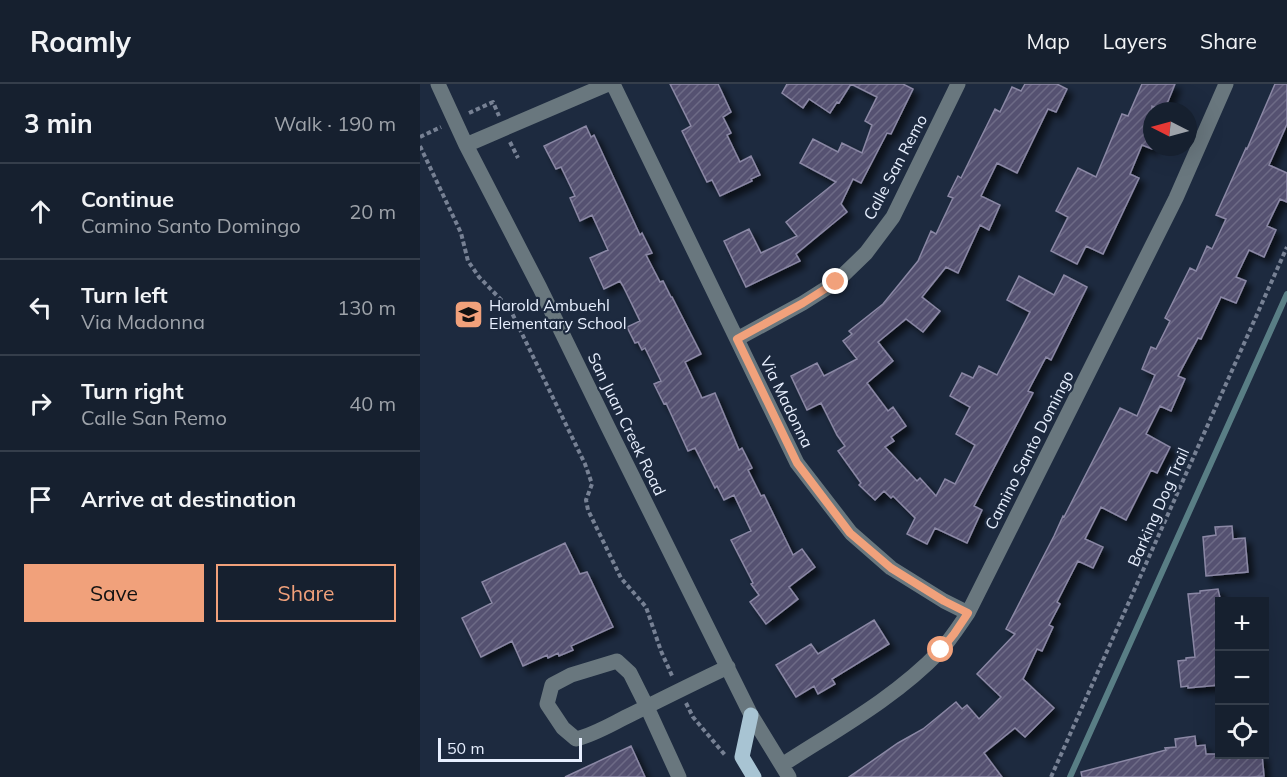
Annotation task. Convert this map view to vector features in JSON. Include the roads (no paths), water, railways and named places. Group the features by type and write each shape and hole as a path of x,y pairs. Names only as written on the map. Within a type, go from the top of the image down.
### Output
{"main road":[{"path":"751,715 742,757 754,777"}],"street":[{"name":"San Juan Creek Road","path":"438,84 466,145 540,288 751,715 785,771"},
{"path":"466,145 608,84"},
{"name":"Via Madonna","path":"613,84 797,463 850,533 891,568 968,613"},
{"name":"Calle San Remo","path":"737,339 836,282 866,253 893,217 958,84"},
{"name":"Camino Santo Domingo","path":"785,771 915,676 941,650 968,613 1176,198 1226,84"},
{"path":"678,777 647,707 630,673 617,661 571,675 552,685 547,704 564,728 576,739 589,736 647,707 728,666"}],"waterway":[{"path":"1070,777 1287,294"}],"place":[{"name":"Harold Ambuehl Elementary School","path":"468,314"}]}
